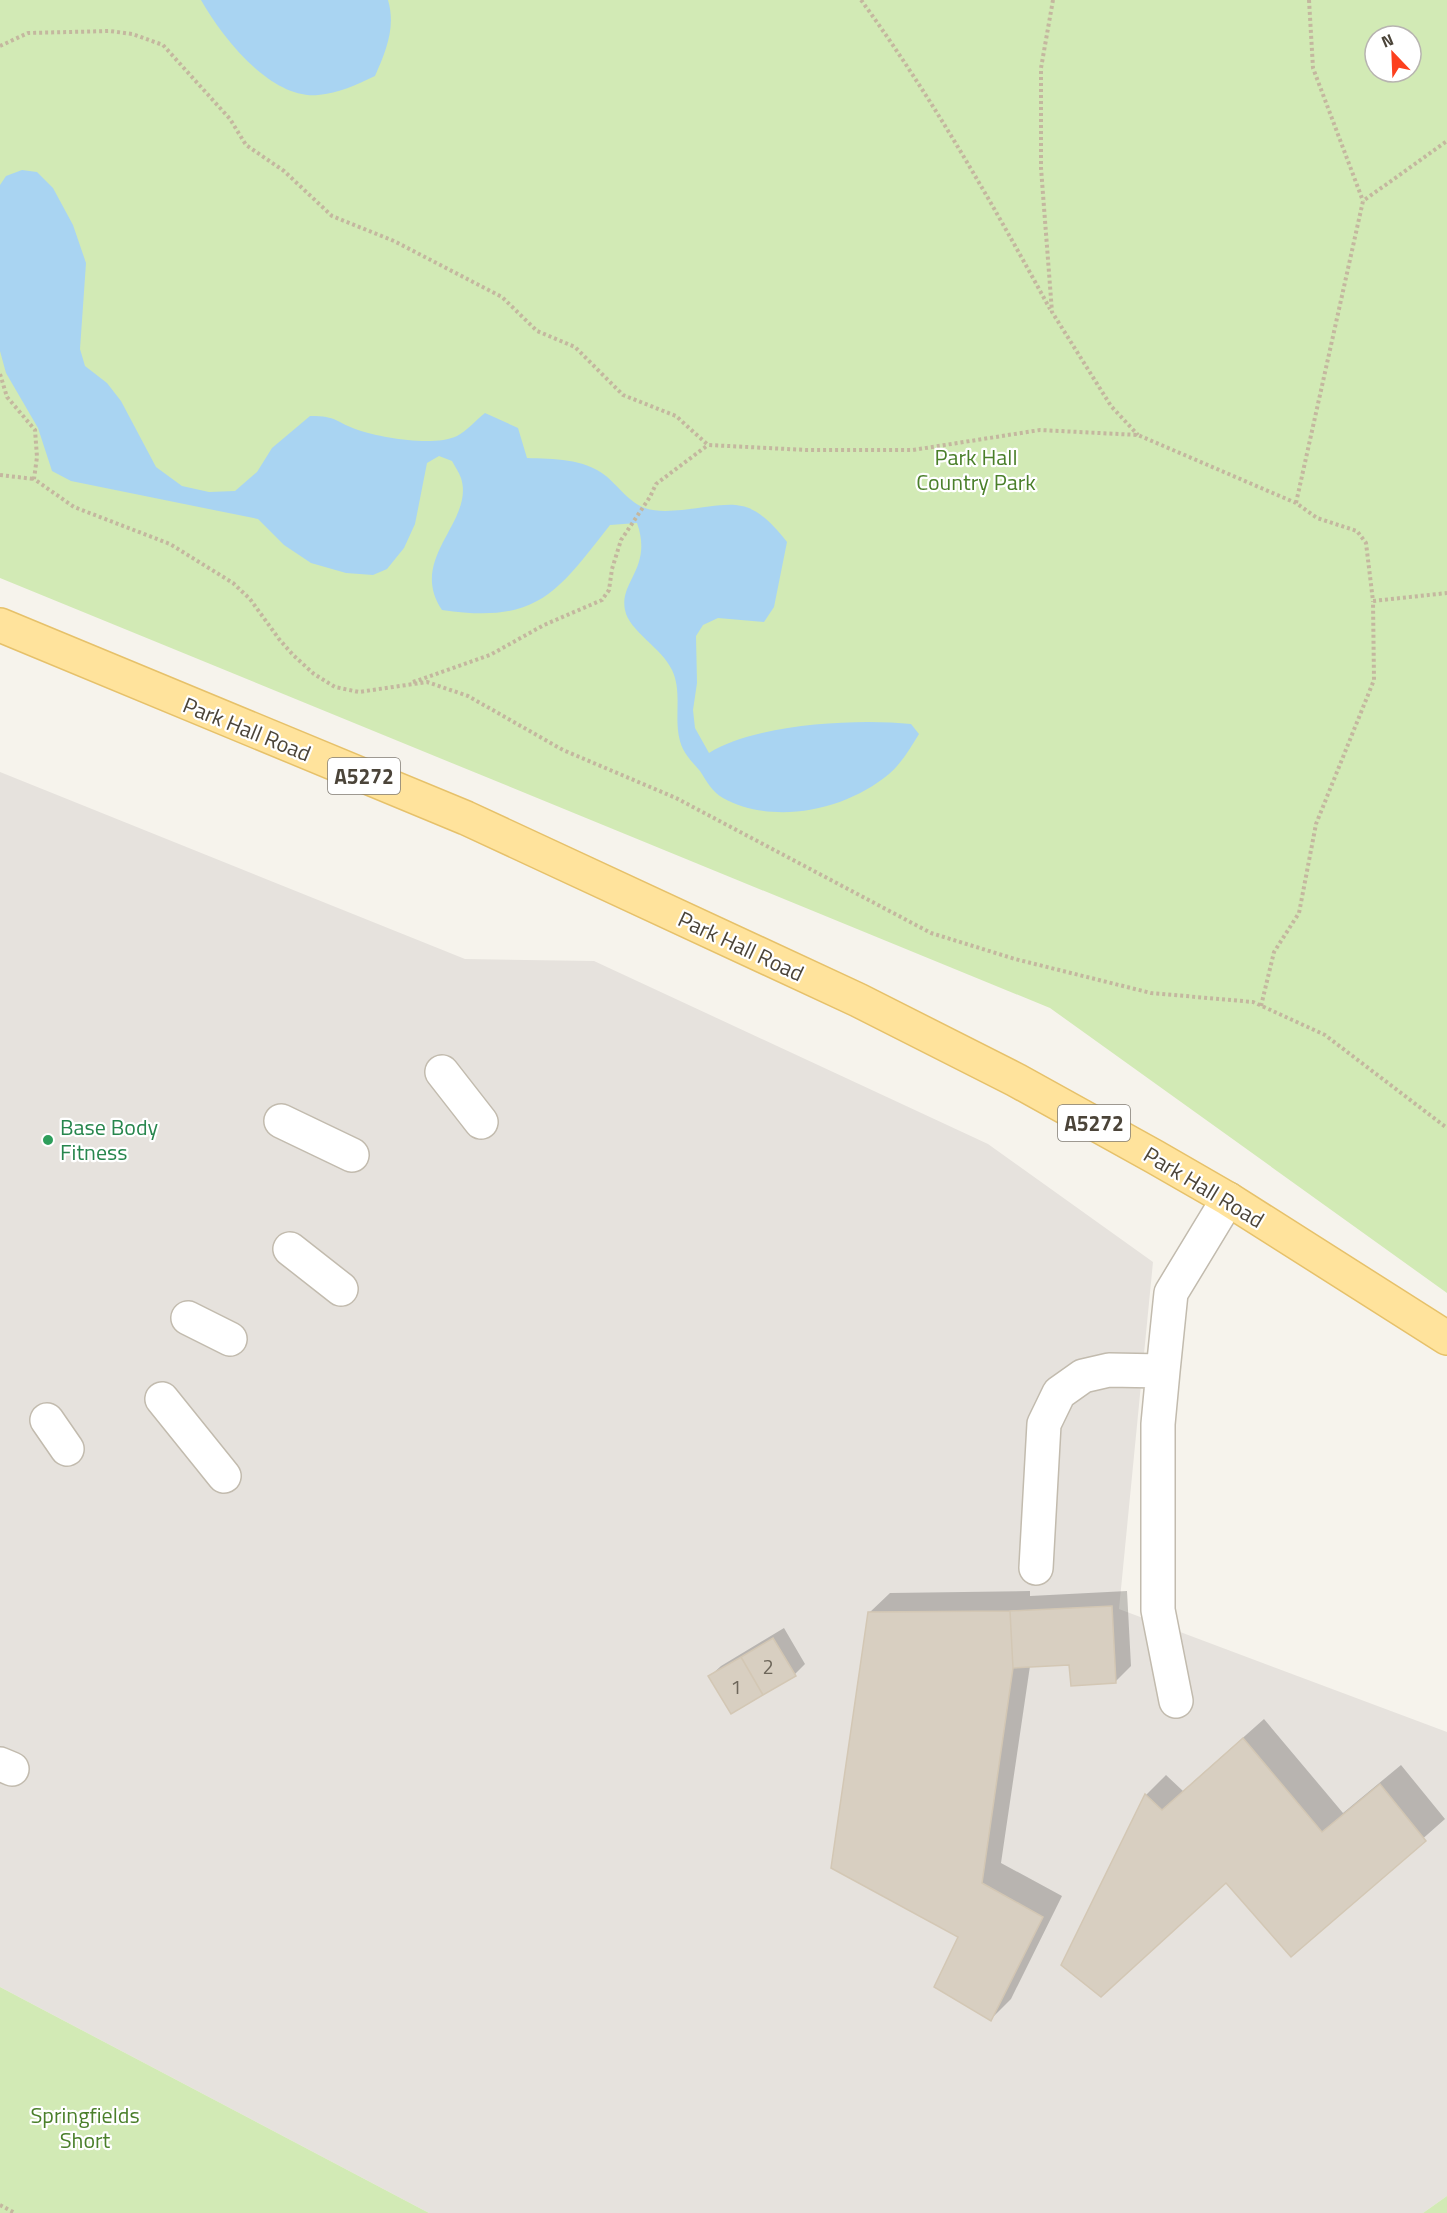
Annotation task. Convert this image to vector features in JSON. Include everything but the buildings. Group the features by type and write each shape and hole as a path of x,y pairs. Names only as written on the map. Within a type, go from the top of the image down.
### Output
{"main road":[{"name":"Park Hall Road","path":"0,625 466,818 858,1000 1016,1080 1228,1199 1447,1338"}],"lane":[{"path":"442,1072 481,1122"},
{"path":"281,1121 352,1155"},
{"path":"1176,1701 1158,1610 1158,1424 1171,1293 1228,1199"},
{"path":"291,1249 341,1289"},
{"path":"189,1318 230,1339"},
{"path":"1036,1568 1044,1424 1059,1393 1083,1376 1109,1370 1163,1371"},
{"path":"162,1399 224,1476"},
{"path":"47,1420 67,1449"}],"path":[{"path":"861,0 885,32 991,201 1052,312 1111,406 1138,435"},
{"path":"1052,312 1041,168 1041,68 1053,0"},
{"path":"1296,503 1363,201 1313,68 1310,0"},
{"path":"0,46 28,33 110,31 132,34 163,45 230,119 246,145 284,171 332,216 394,241 502,297 537,331 575,347 623,395 676,416 708,445"},
{"path":"1363,201 1447,141"},
{"path":"0,374 7,397 35,430 37,457 34,479"},
{"path":"409,683 490,655 544,625 602,600 609,590 612,569 625,535 656,484 669,472 708,445 807,450 913,450 1040,430 1138,435 1296,503 1317,518 1357,531 1366,543 1373,601 1374,680 1316,824 1299,913 1274,952 1261,1006"},
{"path":"0,475 34,479 74,507 170,544 233,583 250,599 293,655 314,674 335,687 359,692 427,682 468,696 563,750 676,798 931,933 1015,959 1151,993 1253,1002 1325,1035 1447,1128"},
{"path":"1373,601 1447,593"},
{"path":"0,2205 15,2213"}],"shaded area":[{"path":"0,772 465,959 594,961 988,1144 1153,1262 1119,1609 1447,1732 1447,2196 1423,2213 429,2213 0,1987"}],"green space":[{"name":"Park Hall Country Park","path":"0,0 1447,0 1447,1293 1050,1008 0,578"},
{"name":"Springfields Short","path":"0,1987 429,2213 0,2213"},
{"path":"1447,2196 1447,2213 1423,2213"}],"water":[{"path":"201,0 388,0 391,20 389,39 375,76 333,92 318,95 300,94 282,87 249,63 221,31"},
{"path":"22,170 37,172 53,188 73,225 86,263 80,349 85,366 107,383 121,401 156,467 182,486 209,492 235,491 257,472 272,448 310,416 331,418 358,430 380,436 435,441 457,436 485,413 518,428 527,458 568,461 588,466 606,476 629,498 645,508 668,511 729,505 751,509 774,527 787,542 774,607 764,622 718,618 703,625 696,636 697,683 693,710 695,728 709,753 728,743 778,729 863,722 911,724 919,734 909,750 889,774 872,787 831,805 787,812 764,811 723,798 712,789 683,749 678,729 677,689 672,670 661,654 633,625 625,610 624,600 641,552 641,538 637,523 610,525 574,569 558,586 541,599 523,607 501,612 474,613 442,610 433,591 432,574 436,557 459,510 463,494 461,478 452,461 439,456 427,463 415,524 404,548 387,569 373,575 346,573 311,563 284,545 258,519 71,481 52,471 38,428 6,373 0,351 0,185 6,176"}],"place":[{"name":"Base Body Fitness","path":"48,1140"}]}
